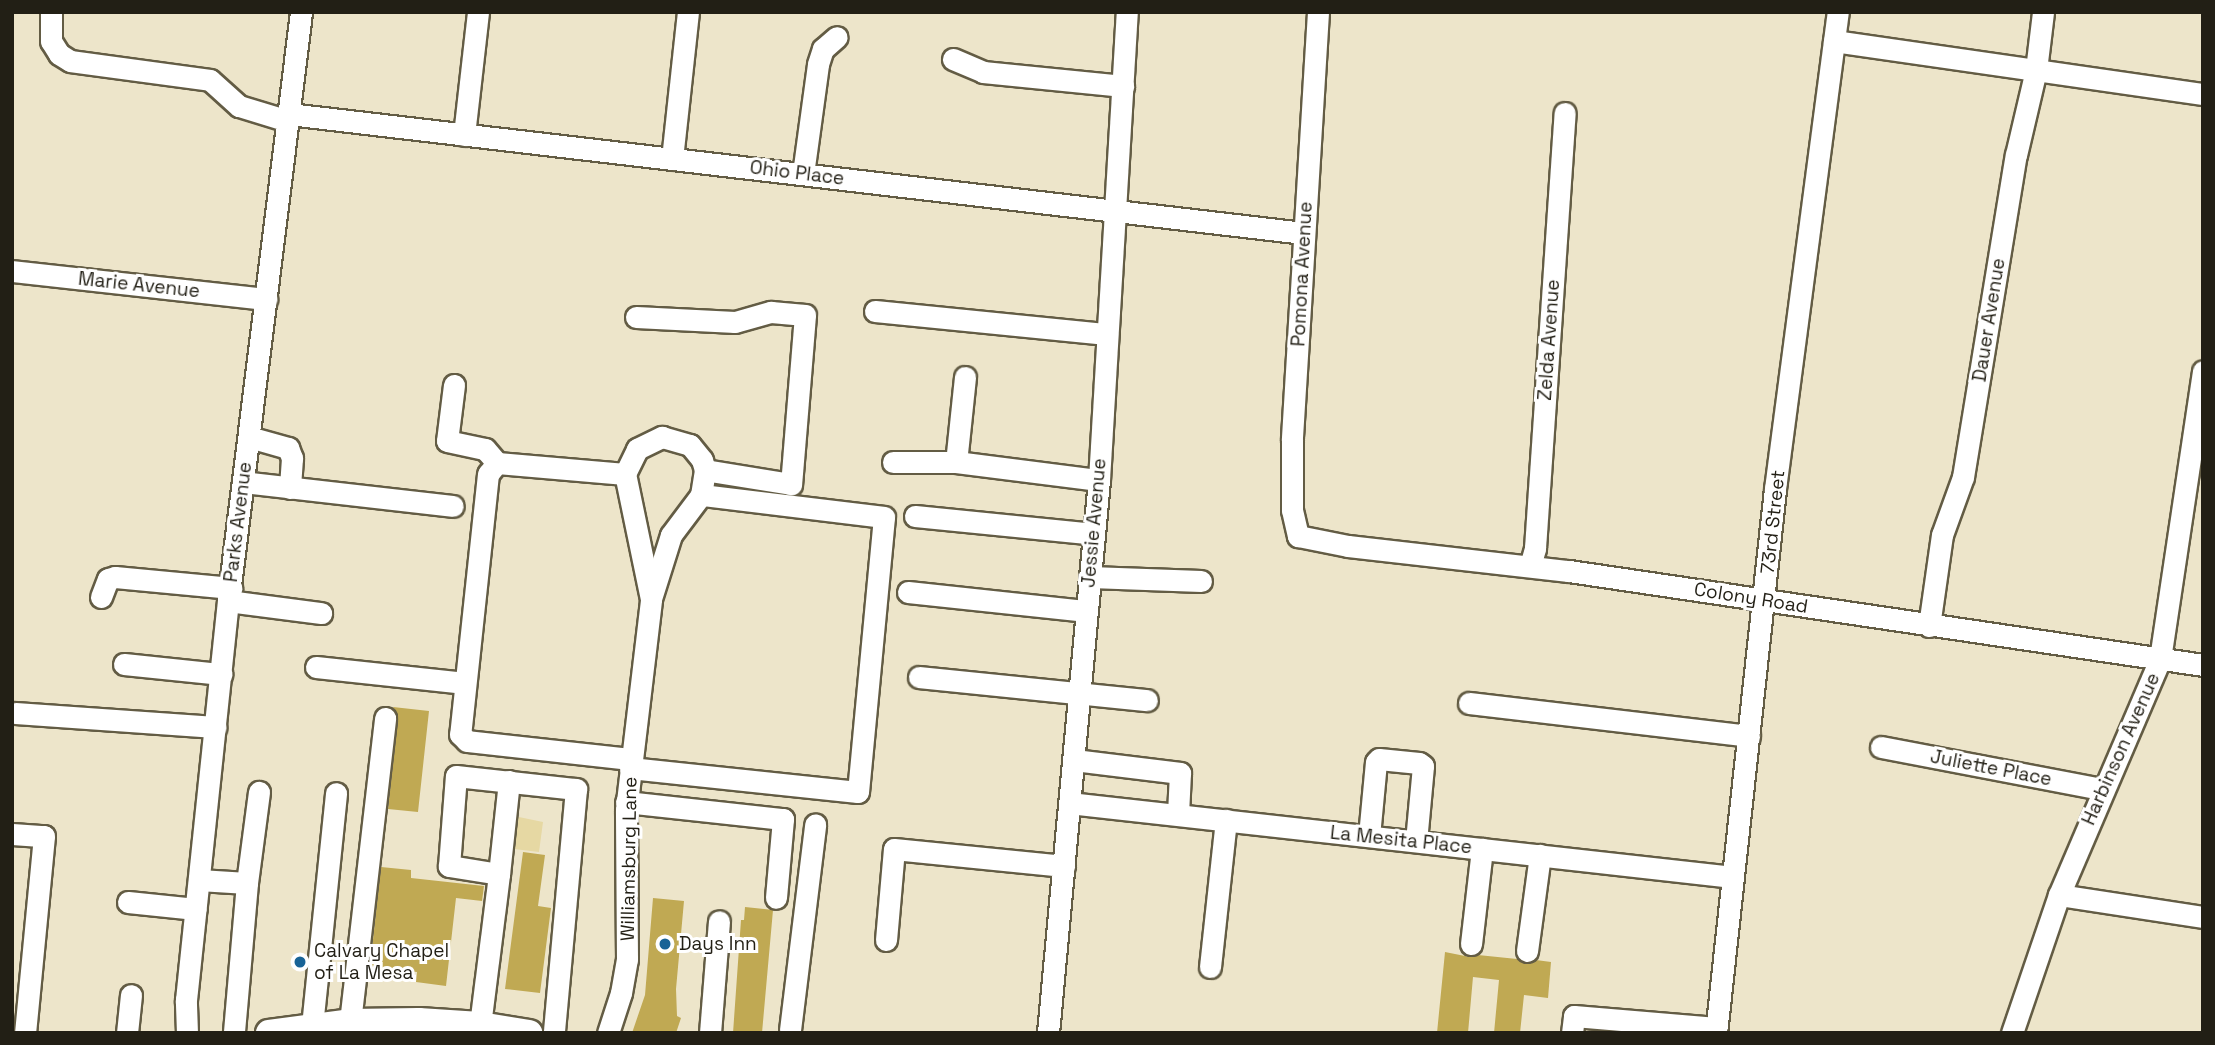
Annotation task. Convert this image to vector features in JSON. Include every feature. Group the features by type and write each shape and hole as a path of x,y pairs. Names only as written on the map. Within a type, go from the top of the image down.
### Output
{"main road":[{"path":"269,1033 350,1022 419,1021 480,1025 529,1033"}],"street":[{"name":"Ohio Place","path":"51,12 51,41 59,54 70,61 210,80 239,106 289,118 464,135 1304,233"},
{"name":"Parks Avenue","path":"187,1033 186,1000 229,594 300,12"},
{"path":"464,135 478,12"},
{"path":"672,159 688,12"},
{"name":"Jessie Avenue","path":"1048,1033 1094,534 1127,12"},
{"name":"Pomona Avenue","path":"1298,536 1292,510 1292,448 1318,12"},
{"name":"73rd Street","path":"1716,1030 1784,421 1839,12"},
{"name":"Dauer Avenue","path":"1929,626 1942,535 1963,477 2016,155 2036,70 2043,12"},
{"path":"803,174 818,64 823,49 837,37"},
{"path":"1834,41 2203,94"},
{"path":"953,59 983,72 1123,86"},
{"name":"Zelda Avenue","path":"1530,566 1535,548 1565,113"},
{"name":"Marie Avenue","path":"12,271 266,299"},
{"path":"875,311 1107,334"},
{"path":"454,385 447,441 485,449 497,463 625,474 637,449 662,437 690,445 702,460 705,470 791,484 805,315 771,312 735,322 636,317"},
{"name":"Harbinson Avenue","path":"2012,1033 2059,895 2102,789 2149,692 2160,659 2203,371"},
{"path":"956,462 965,377"},
{"path":"249,438 288,448 292,458 290,488"},
{"path":"893,463 956,462 1098,480"},
{"path":"497,463 488,474 465,683 460,734 467,741 858,792 884,517 701,495"},
{"name":"Williamsburg Lane","path":"608,1033 621,993 627,959 626,802 651,599 671,536 701,495 705,470"},
{"name":"Williamsburg Lane","path":"625,474 651,599"},
{"path":"243,482 453,506"},
{"path":"915,516 1094,534"},
{"name":"Colony Road","path":"1298,536 1348,546 1530,566 1765,599 1929,626 2203,665"},
{"path":"101,597 108,579 115,577 229,594 321,613"},
{"path":"1090,577 1201,581"},
{"path":"908,592 1087,611"},
{"path":"124,664 221,674"},
{"path":"316,667 465,683"},
{"path":"919,677 1081,696 1147,700"},
{"path":"1469,704 1749,736"},
{"path":"15,713 216,727"},
{"path":"350,1022 385,718"},
{"name":"Juliette Place","path":"1881,747 2102,789"},
{"path":"1369,836 1376,762 1379,759 1419,763 1423,766 1416,841"},
{"path":"1074,760 1180,773 1178,814"},
{"path":"499,874 449,866 456,775 576,789 555,1033"},
{"path":"480,1025 509,781"},
{"path":"234,1033 247,883 259,792"},
{"path":"312,1026 336,793"},
{"path":"626,802 783,819 776,898"},
{"name":"La Mesita Place","path":"1069,803 1733,877"},
{"path":"1210,967 1226,820"},
{"path":"793,1032 815,825"},
{"path":"12,834 44,836 20,1006 25,1033"},
{"path":"886,940 894,849 1064,866"},
{"path":"1471,944 1482,849"},
{"path":"1527,951 1540,855"},
{"path":"199,880 247,883"},
{"path":"2059,895 2203,917"},
{"path":"128,902 196,909"},
{"path":"710,1033 719,921"},
{"path":"127,1033 131,995"},
{"path":"1572,1033 1574,1016 1716,1030"}],"shaded area":[{"path":"514,816 543,822 539,852 507,848"}],"building":[{"path":"393,707 429,711 418,812 388,809 398,719"},
{"path":"523,852 545,855 538,906 551,908 540,993 505,989"},
{"path":"381,867 411,870 411,878 484,886 482,901 456,898 446,986 416,982 417,972 370,967"},
{"name":"Days Inn","path":"653,898 684,901 676,989 677,1016 681,1018 676,1033 632,1033 645,995"},
{"path":"745,907 773,910 762,1033 733,1033 741,920 744,920"},
{"path":"1445,952 1470,957 1478,955 1517,959 1526,964 1536,960 1551,962 1548,998 1524,995 1520,1033 1494,1033 1499,980 1473,977 1468,1033 1437,1033"}],"place":[{"name":"Days Inn","path":"665,944"},
{"name":"Calvary Chapel of La Mesa","path":"300,962"}]}
